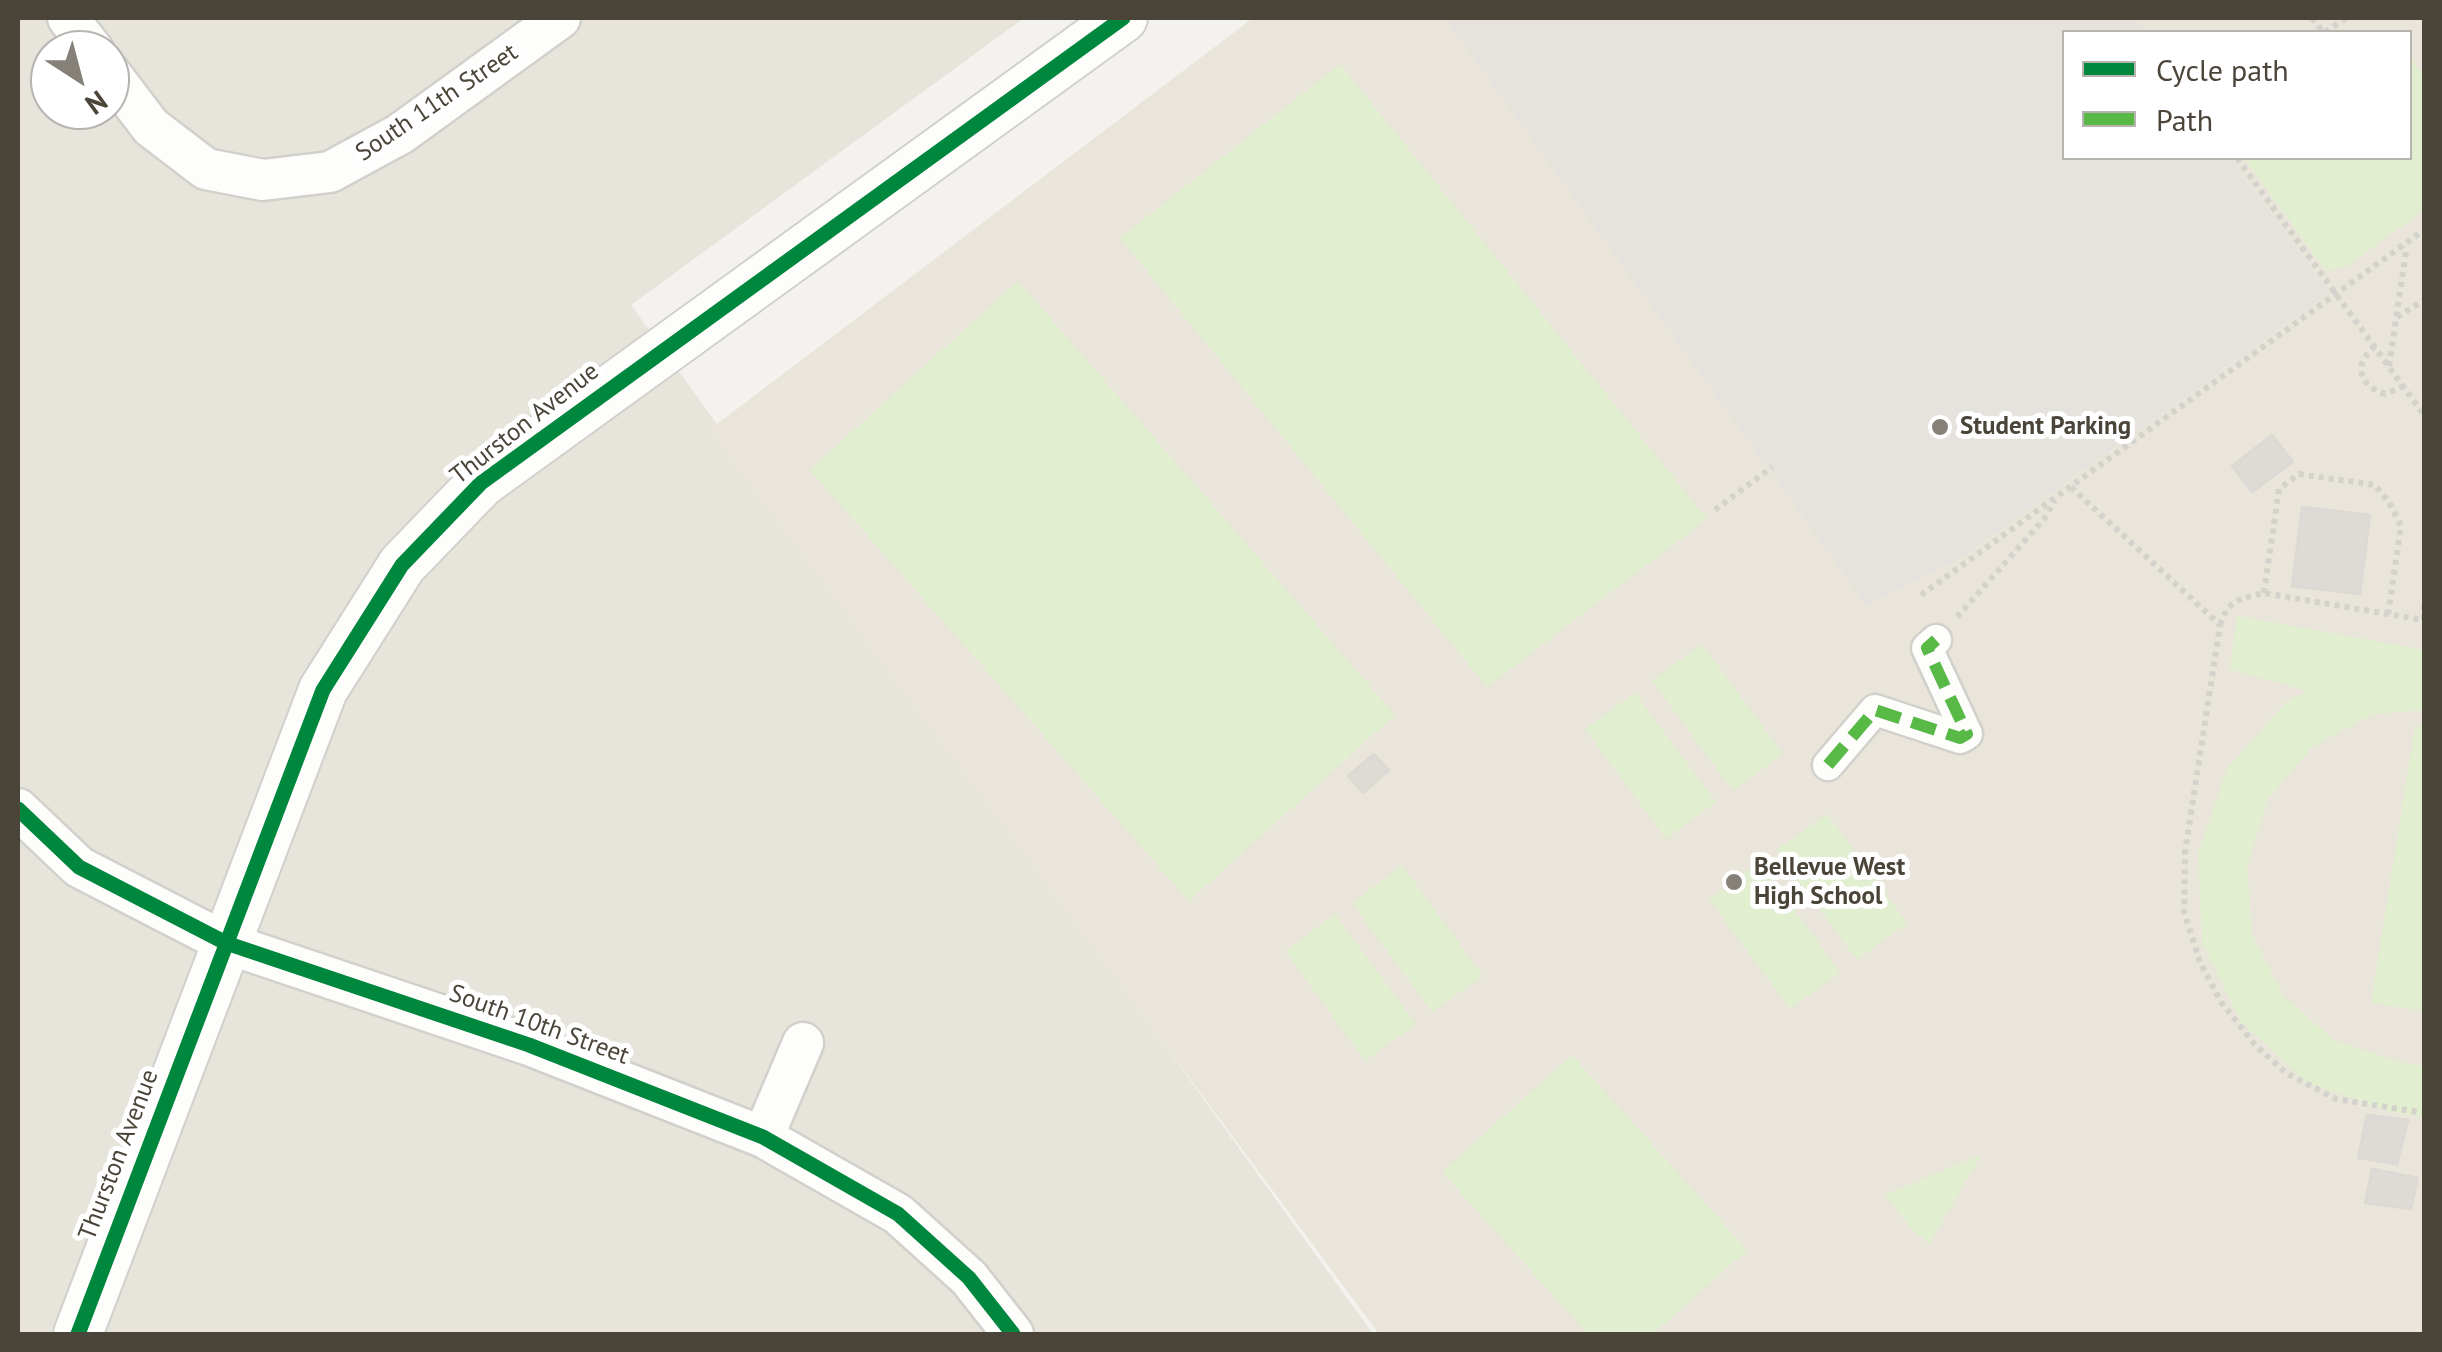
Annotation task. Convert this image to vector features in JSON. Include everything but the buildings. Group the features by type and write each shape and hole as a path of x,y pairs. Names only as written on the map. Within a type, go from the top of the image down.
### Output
{"street":[{"name":"South 11th Street","path":"130,100 151,128 206,168 263,180 330,172 400,134 560,18"},
{"name":"Thurston Avenue","path":"78,1334 323,690 402,565 481,483 1123,18"},
{"path":"1828,765 1875,710 1960,738 1968,734 1927,648 1936,640"},
{"name":"South 10th Street","path":"18,809 79,867 226,943 529,1045 763,1136 898,1214 969,1278 1013,1334"},
{"path":"763,1136 803,1042"}],"path":[{"path":"2238,160 2424,414"},
{"path":"1921,595 2424,230"},
{"path":"2390,366 2406,252 2402,246"},
{"path":"2396,317 2424,300"},
{"path":"2375,346 2364,356 2362,378 2385,394 2404,386"},
{"path":"1715,510 1772,467"},
{"path":"2264,593 2279,489 2299,474 2376,485 2400,526 2388,614"},
{"path":"2071,487 2220,625"},
{"path":"1936,640 2044,519 2057,497"},
{"path":"2424,604 2424,620 2264,593 2238,600 2226,609 2220,625 2185,852 2184,912 2200,962 2221,1002 2255,1045 2286,1073 2336,1099 2424,1113"}],"shaded area":[{"path":"18,18 1024,18 631,305 1373,1334 18,1334"},
{"name":"Bellevue West High School","path":"1253,18 2424,18 2424,1334 1379,1334 709,430"},
{"name":"Student Parking","path":"1445,18 2134,18 2143,30 2062,30 2062,160 2231,160 2329,293 1956,561 1867,606"}],"green space":[{"path":"2412,59 2424,77 2424,210 2349,265 2326,271 2245,160 2412,160"},
{"path":"1340,64 1707,519 1487,687 1120,238"},
{"path":"1018,281 1395,715 1189,901 810,470"},
{"path":"2237,616 2424,650 2424,710 2374,714 2312,747 2268,799 2247,866 2252,934 2283,995 2334,1040 2399,1062 2424,1066 2424,1117 2390,1112 2306,1082 2241,1022 2202,942 2198,853 2227,769 2286,702 2307,691 2230,669"},
{"path":"1702,644 1783,754 1733,791 1652,681"},
{"path":"1635,693 1716,802 1666,839 1585,729"},
{"path":"2415,726 2424,727 2424,1011 2371,1003"},
{"path":"1827,814 1907,923 1857,960 1776,850"},
{"path":"1759,862 1840,972 1790,1009 1709,899"},
{"path":"1402,865 1483,976 1432,1012 1352,903"},
{"path":"1335,914 1416,1024 1365,1061 1285,951"},
{"path":"1572,1055 1747,1250 1653,1334 1588,1334 1442,1172"},
{"path":"1982,1154 1929,1244 1885,1195"}],"marked path":[{"path":"1828,765 1875,710 1960,738 1967,734 1927,648 1936,640"}],"cycle path":[{"path":"78,1334 323,690 402,565 481,483 1123,18"},
{"path":"18,809 79,867 226,943 529,1045 763,1137 898,1214 969,1278 1013,1334"}],"place":[{"name":"Student Parking","path":"1940,427"},
{"name":"Bellevue West High School","path":"1734,882"}]}
